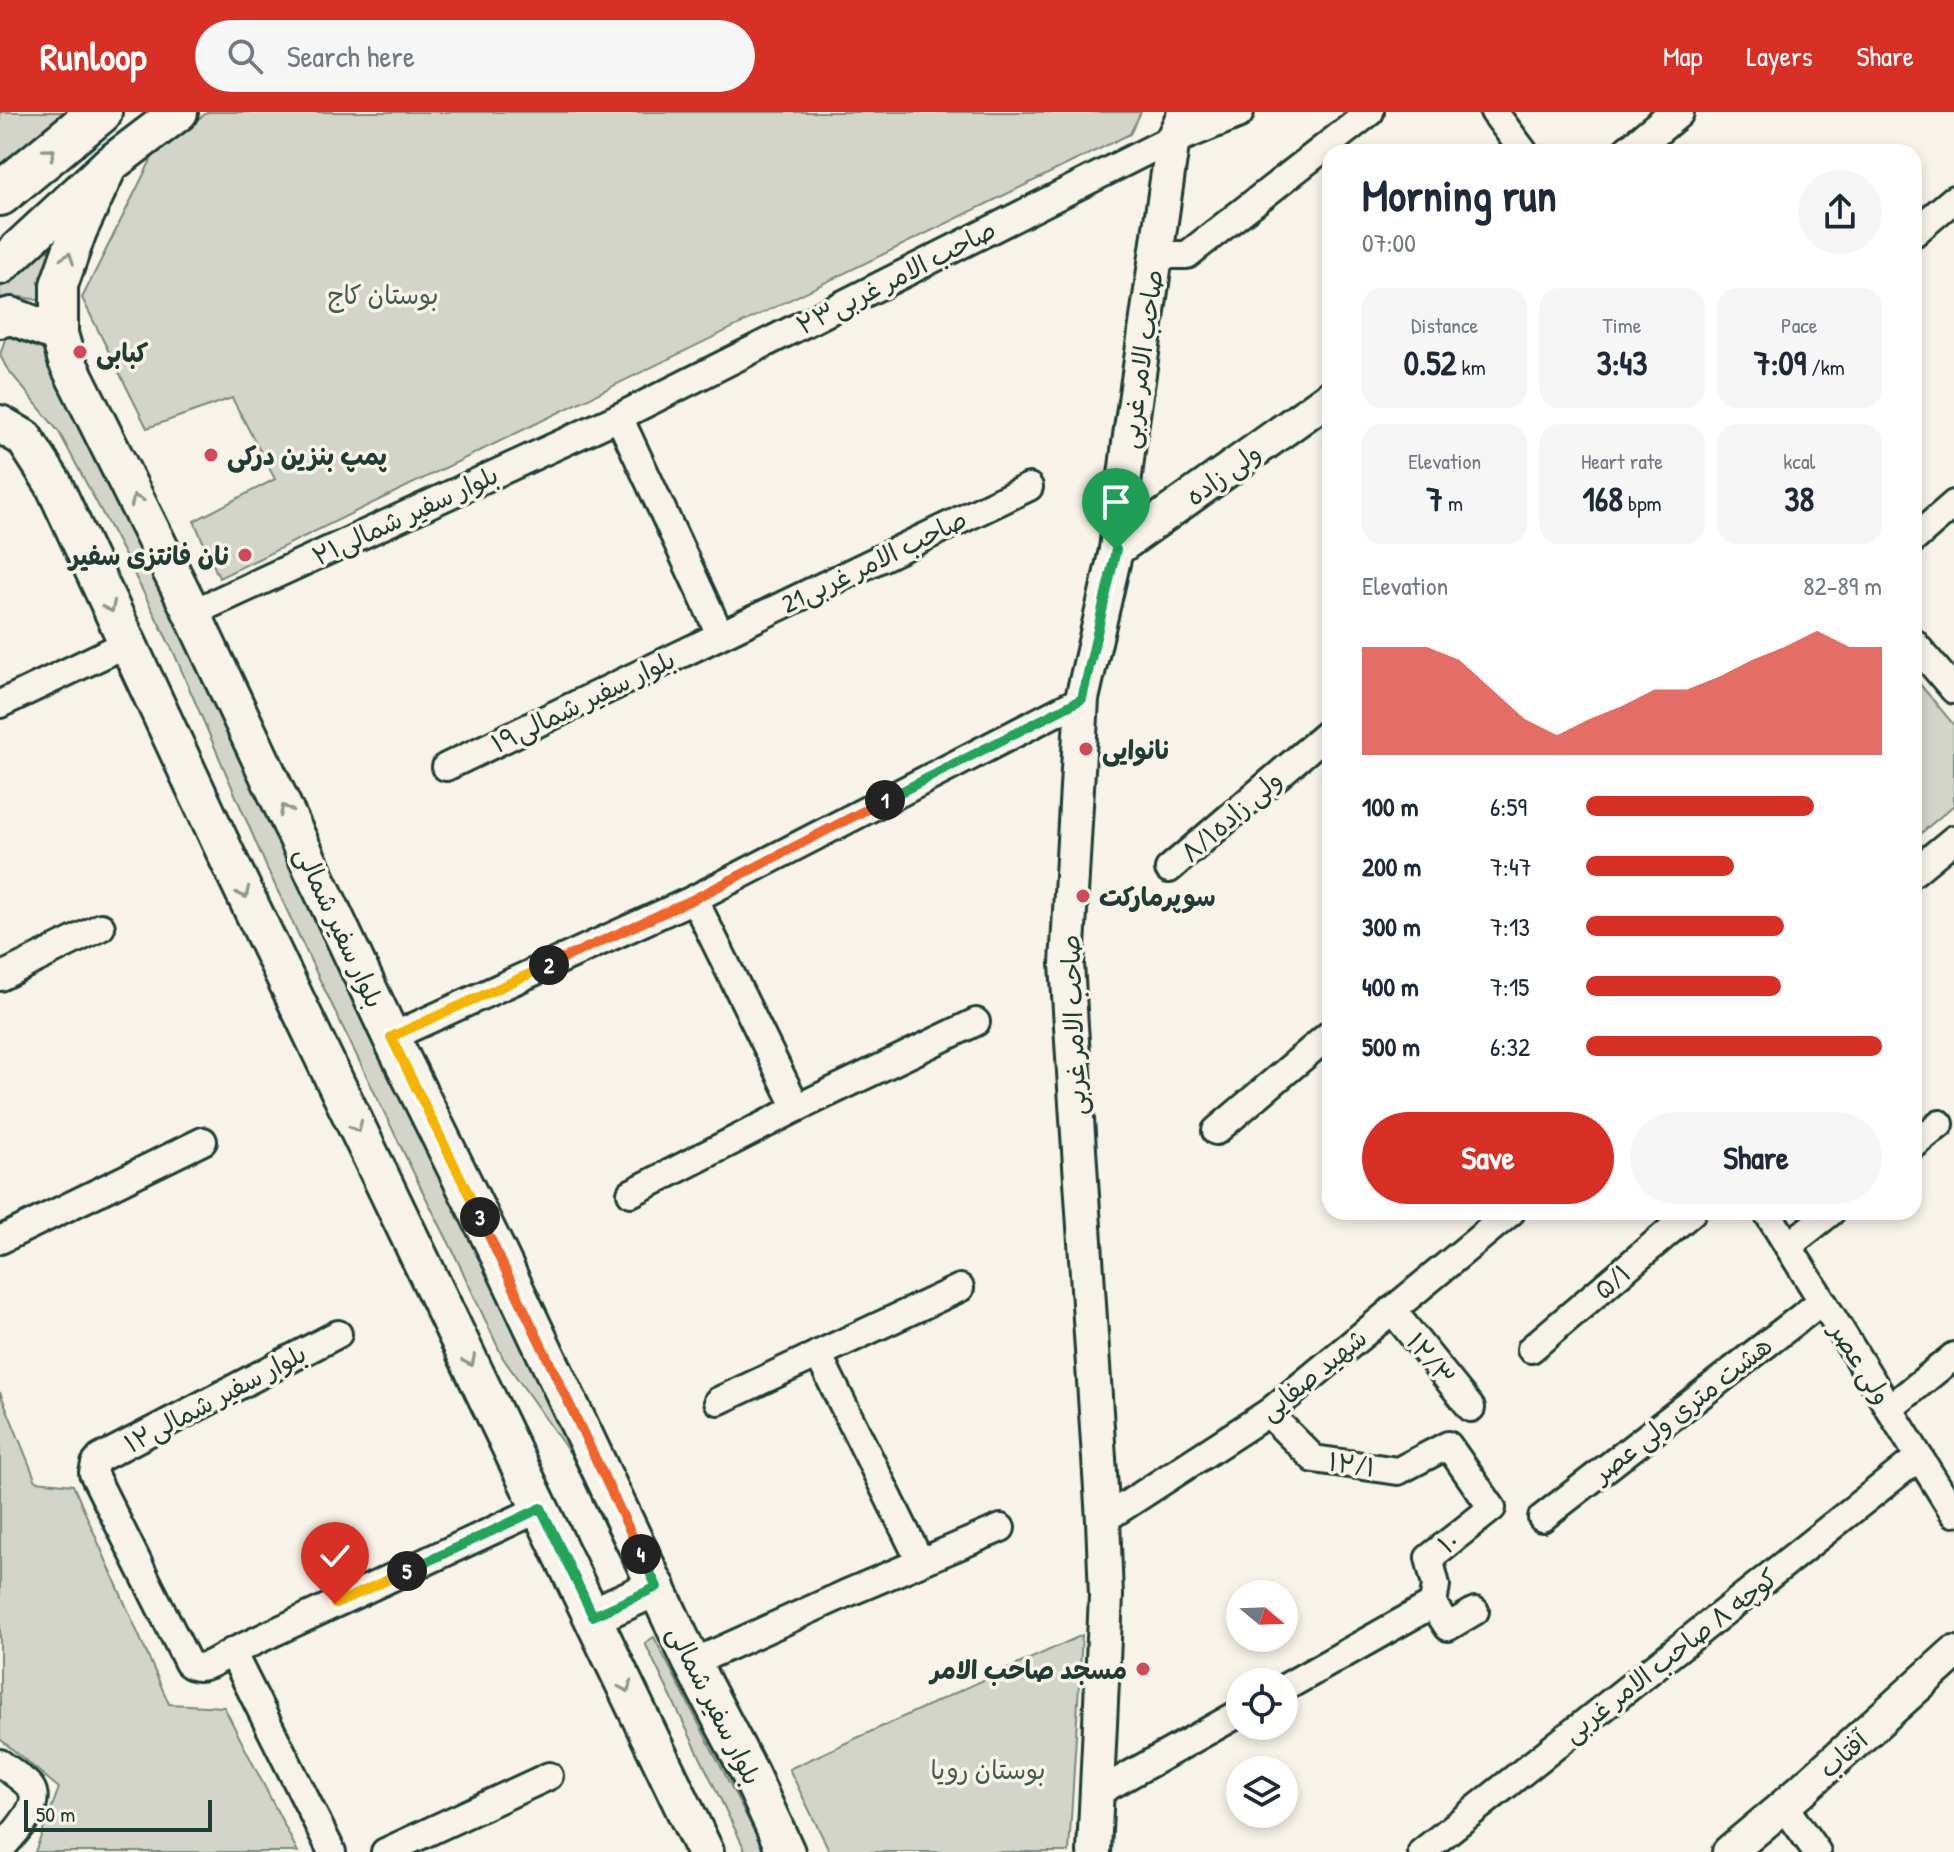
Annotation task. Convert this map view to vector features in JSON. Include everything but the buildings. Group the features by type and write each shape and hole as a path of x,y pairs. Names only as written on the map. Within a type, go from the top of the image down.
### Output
{"highway":[{"path":"0,194 100,112"}],"main road":[{"path":"0,266 109,165 179,112"},
{"name":"بلوار سفیر شمالی","path":"109,165 78,231 59,285 59,334 67,361 192,613 391,1037 786,1852"},
{"path":"0,319 11,316 59,334"},
{"path":"0,404 12,431 53,483 238,880 705,1852"},
{"path":"593,1616 657,1587"}],"street":[{"path":"1179,125 1237,112"},
{"path":"1329,144 1370,112"},
{"path":"1494,112 1518,144"},
{"path":"1639,144 1677,112"},
{"name":"صاحب الامر غربی","path":"1094,1852 1106,1596 1067,964 1082,699 1116,550 1156,255 1179,125"},
{"name":"صاحب الامر غربی۲۳","path":"619,417 1179,125"},
{"path":"1156,255 1187,255 1322,150"},
{"path":"1922,226 1954,199"},
{"name":"ولی زاده","path":"1116,550 1322,403"},
{"path":"619,417 720,634"},
{"name":"بلوار سفیر شمالی۲۱","path":"192,613 619,417"},
{"name":"21صاحب الامر غربی","path":"720,634 1029,487"},
{"path":"1922,532 1954,504"},
{"name":"بلوار سفیر شمالی۱۹","path":"446,767 720,634"},
{"path":"0,704 128,643"},
{"path":"1922,652 1954,690"},
{"path":"391,1037 694,899 1082,699"},
{"name":"ولی زاده۸/۱","path":"1169,869 1322,738"},
{"path":"1922,865 1954,839"},
{"path":"694,899 797,1108"},
{"path":"0,977 101,927"},
{"path":"631,1193 797,1108 976,1022"},
{"path":"1216,1131 1322,1041"},
{"path":"1922,1139 1940,1124"},
{"path":"0,1240 203,1141"},
{"name":"شهید صفایی","path":"1103,1520 1268,1413 1501,1220"},
{"name":"۵/۱","path":"1531,1349 1683,1220"},
{"name":"ولی عصر","path":"1772,1220 1954,1513"},
{"path":"1788,1246 1821,1220"},
{"path":"718,1401 960,1288"},
{"name":"هشت متری ولی عصر","path":"1542,1518 1822,1301"},
{"name":"۱۲/۳","path":"1392,1310 1471,1408"},
{"name":"بلوار سفیر شمالی۱۲","path":"232,1652 201,1668 188,1663 93,1473 95,1464 100,1458 338,1334"},
{"path":"818,1354 920,1561"},
{"path":"1889,1409 1954,1356"},
{"name":"۱۲/۱","path":"1268,1413 1314,1459 1398,1471 1448,1445"},
{"name":"۱۰","path":"1433,1604 1436,1585 1429,1558 1492,1508 1448,1445"},
{"name":"کوچه ۸ صاحب الامر غربی","path":"1422,1852 1919,1457"},
{"path":"332,1852 232,1652 541,1508"},
{"path":"692,1663 1001,1528"},
{"path":"1298,1680 1433,1604 1448,1627 1475,1611"},
{"name":"آفتاب","path":"1729,1852 1954,1653"},
{"path":"1097,1793 1226,1721"},
{"path":"0,1763 31,1788 33,1798 31,1812 0,1850"},
{"path":"385,1852 549,1776"},
{"path":"1784,1806 1817,1852"}],"green space":[{"path":"0,112 69,112 0,169"},
{"name":"بوستان کاج","path":"208,112 1141,112 1130,134 219,578 194,521 275,479 232,398 147,428 82,298 156,150"},
{"path":"57,231 44,301 21,297 0,303 0,281"},
{"path":"18,328 37,333 52,358 58,384 75,411 626,1549 617,1552 571,1455 503,1358 267,868 174,653 59,432 6,367 0,355 6,336"},
{"path":"1922,687 1954,725 1954,805 1922,832"},
{"path":"0,1392 36,1481 73,1485 169,1704 224,1707 298,1852 35,1852 59,1788 0,1739"},
{"name":"بوستان رویا","path":"1082,1635 1069,1852 830,1852 789,1769"},
{"path":"654,1637 765,1852 746,1852 645,1643"}],"place":[{"name":"کبابی","path":"80,352"},
{"name":"پمپ بنزین درکی","path":"211,455"},
{"name":"نان فانتزی سفیر","path":"245,555"},
{"name":"نانوایی","path":"1086,749"},
{"name":"سوپرمارکت","path":"1083,896"},
{"name":"مسجد صاحب الامر","path":"1143,1669"}],"route":[{"path":"335,1604 541,1508 593,1616 657,1587 391,1037 694,899 1082,699 1116,550"}]}
